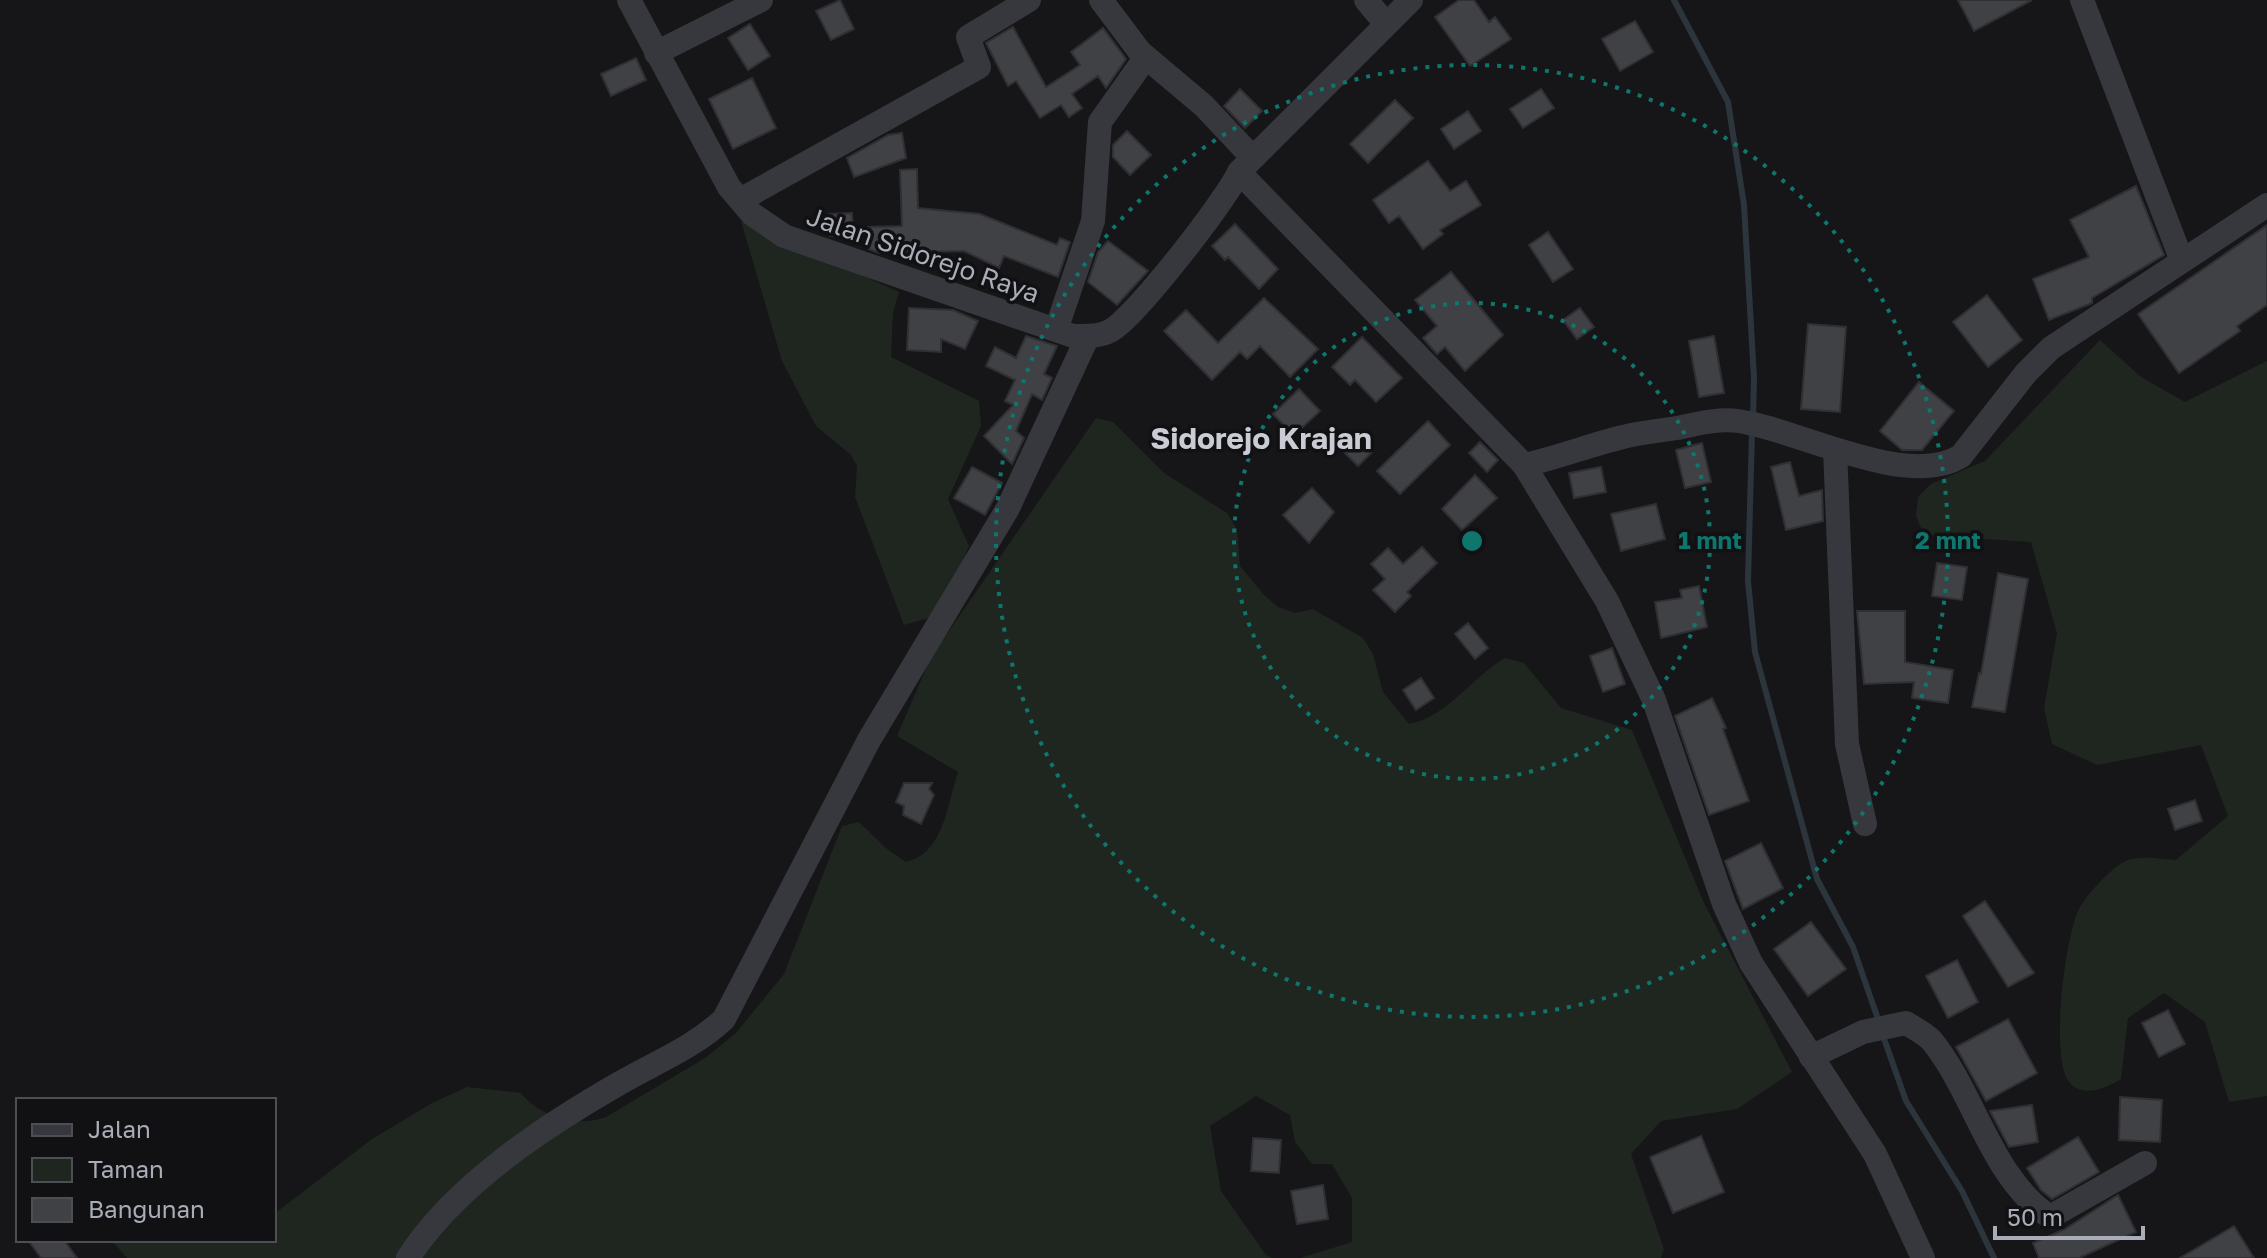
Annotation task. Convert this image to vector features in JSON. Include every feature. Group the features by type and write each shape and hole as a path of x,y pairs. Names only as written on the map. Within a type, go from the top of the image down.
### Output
{"street":[{"name":"Jalan Sidorejo Raya","path":"629,0 708,154 752,214 784,236 1056,330 1088,336"},
{"path":"656,53 761,0"},
{"path":"740,200 979,67 968,37 1029,0"},
{"path":"1101,0 1146,57 1204,106 1251,175 1524,465 1607,601 1654,700 1724,904 1751,963 1875,1154 1923,1258"},
{"path":"1366,0 1386,24"},
{"path":"408,1258 457,1199 537,1136 599,1095 688,1047 724,1019 742,991 869,740 1008,508 1088,336 1112,331 1141,301 1223,201 1251,175 1411,0"},
{"path":"2082,0 2182,261"},
{"path":"1056,330 1093,221 1100,122 1146,57"},
{"path":"1524,465 1559,458 1626,436 1735,420 1790,433 1869,461 1934,465 1952,462 1961,456 2026,373 2051,348 2267,205"},
{"path":"1835,449 1847,744 1865,824"},
{"path":"1811,1057 1863,1032 1906,1023 1931,1039 2016,1184 2034,1206 2050,1217 2145,1163"}],"green space":[{"path":"741,221 899,292 893,313 891,357 979,401 981,426 948,499 969,546 958,574 928,618 904,625 855,497 857,466 851,455 816,426 782,361"},
{"path":"2100,340 2141,377 2185,402 2267,361 2267,1096 2229,1102 2205,1022 2164,993 2128,1018 2121,1079 2088,1091 2070,1083 2064,1071 2061,1051 2061,998 2069,945 2079,909 2116,867 2130,860 2145,858 2176,860 2228,816 2201,745 2097,765 2052,744 2044,708 2057,633 2031,542 1924,535 1916,516 1918,497 1931,484 1985,461"},
{"path":"1096,418 1113,422 1164,473 1227,513 1237,529 1240,566 1264,595 1278,607 1295,613 1313,609 1363,638 1373,654 1383,692 1409,724 1423,720 1447,705 1505,658 1524,663 1561,708 1632,730 1704,903 1792,1072 1737,1109 1661,1121 1631,1154 1664,1249 1661,1258 1300,1258 1352,1242 1352,1198 1332,1164 1312,1164 1295,1142 1290,1115 1256,1096 1210,1126 1221,1191 1266,1255 1273,1258 127,1258 113,1242 276,1242 276,1212 372,1139 432,1103 467,1087 521,1093 548,1114 572,1120 595,1120 606,1117 705,1058 736,1033 784,974 842,826 859,822 887,849 906,862 929,849 936,838 947,813 958,772 897,736 931,657"}],"building":[{"path":"840,0 854,29 831,40 816,11"},
{"path":"1459,0 1474,0 1489,22 1495,17 1511,39 1470,66 1435,17"},
{"path":"1958,0 2032,0 1974,31"},
{"path":"1635,21 1653,52 1620,71 1602,39"},
{"path":"750,24 770,56 748,70 728,38"},
{"path":"1013,27 1046,87 1080,65 1071,52 1103,28 1126,59 1106,88 1098,76 1072,94 1082,108 1069,117 1061,105 1040,118 1016,81 1008,86 986,43"},
{"path":"636,58 646,80 611,96 601,74"},
{"path":"752,78 776,128 733,149 709,99"},
{"path":"1240,89 1262,111 1245,128 1224,106"},
{"path":"1541,89 1554,108 1523,128 1510,109"},
{"path":"1395,100 1413,118 1368,163 1350,144"},
{"path":"1468,111 1481,131 1454,149 1441,129"},
{"path":"1127,131 1151,155 1130,175 1113,157 1113,145"},
{"path":"902,133 906,158 854,177 847,158 888,135"},
{"path":"1428,161 1450,191 1466,181 1481,205 1440,230 1443,234 1423,249 1399,216 1389,223 1373,200"},
{"path":"917,169 918,208 980,214 1057,245 1060,238 1070,242 1058,277 1004,256 999,268 964,251 879,253 869,249 868,227 902,226 900,170"},
{"path":"2136,186 2164,255 2092,298 2092,303 2049,320 2033,279 2089,257 2070,220"},
{"path":"852,213 853,237 830,236 829,214"},
{"path":"1235,224 1278,269 1259,289 1228,257 1225,260 1212,246"},
{"path":"2267,225 2267,305 2237,326 2240,331 2179,373 2138,314"},
{"path":"1548,232 1573,269 1553,282 1529,245"},
{"path":"1108,241 1148,271 1117,305 1088,282 1098,252"},
{"path":"1451,272 1503,335 1465,371 1445,347 1437,354 1423,338 1437,326 1415,300"},
{"path":"1987,295 2022,340 1988,367 1953,322"},
{"path":"1264,298 1318,349 1290,377 1260,346 1247,359 1240,352 1212,380 1164,331 1186,310 1218,343"},
{"path":"909,308 953,310 978,321 965,349 941,339 941,352 907,350"},
{"path":"1580,308 1594,327 1577,339 1563,320"},
{"path":"1808,324 1846,327 1840,412 1801,409"},
{"path":"1026,336 1057,346 1044,374 1052,378 1042,400 1032,394 1016,431 1024,438 1012,464 984,436 1013,405 1005,401 1015,380 986,366 995,347 1016,358"},
{"path":"1714,336 1724,393 1699,397 1689,341"},
{"path":"1362,337 1402,378 1376,402 1355,380 1350,385 1332,367"},
{"path":"1919,382 1954,411 1922,450 1902,450 1880,431"},
{"path":"1299,389 1320,411 1294,435 1273,414"},
{"path":"1428,421 1450,445 1400,494 1377,471"},
{"path":"1354,434 1372,452 1358,466 1340,448"},
{"path":"1480,442 1498,460 1487,472 1469,453"},
{"path":"1702,443 1711,482 1685,488 1676,450"},
{"path":"1790,462 1799,496 1822,490 1823,521 1786,530 1771,467"},
{"path":"972,467 1002,483 985,515 954,498"},
{"path":"1601,467 1606,492 1574,498 1569,473"},
{"path":"1475,475 1497,498 1462,530 1442,509"},
{"path":"1312,488 1334,512 1309,543 1283,515"},
{"path":"1656,504 1665,539 1621,551 1611,514"},
{"path":"1422,547 1437,563 1407,592 1411,596 1395,612 1373,590 1385,579 1371,564 1388,548 1403,564"},
{"path":"1937,563 1967,567 1962,600 1932,596"},
{"path":"1998,573 2028,579 2005,712 1972,707 1981,674"},
{"path":"1699,586 1707,627 1661,638 1655,602 1682,598 1680,590"},
{"path":"1857,611 1905,611 1905,662 1953,670 1948,703 1912,698 1914,682 1864,684"},
{"path":"1468,623 1488,648 1475,659 1455,634"},
{"path":"1612,648 1625,684 1603,692 1590,656"},
{"path":"1421,678 1434,698 1416,710 1403,690"},
{"path":"1712,698 1726,728 1723,729 1749,801 1709,815 1675,716"},
{"path":"904,783 932,783 929,789 934,795 921,824 903,815 904,806 896,802"},
{"path":"2195,800 2202,821 2175,830 2168,809"},
{"path":"1761,843 1783,888 1743,909 1725,861"},
{"path":"1985,901 2034,973 2008,987 1963,916"},
{"path":"1811,922 1846,969 1808,996 1774,949"},
{"path":"1957,960 1978,1002 1948,1018 1926,976"},
{"path":"2168,1010 2185,1044 2159,1057 2142,1023"},
{"path":"2008,1019 2037,1073 1986,1101 1956,1047"},
{"path":"2120,1097 2162,1100 2160,1142 2119,1140"},
{"path":"2032,1105 2038,1142 2009,1147 1990,1111"},
{"path":"1701,1136 1724,1192 1673,1213 1650,1157"},
{"path":"2078,1137 2099,1172 2052,1199 2041,1190 2027,1168"},
{"path":"1253,1138 1281,1140 1279,1173 1251,1171"},
{"path":"1323,1185 1328,1219 1297,1224 1291,1191"},
{"path":"2118,1195 2136,1232 2079,1258 2039,1258 2033,1243 2065,1229"},
{"path":"2234,1226 2254,1258 2180,1258"},
{"path":"29,1242 65,1242 77,1258 41,1258"}],"waterway":[{"path":"1674,0 1728,102 1744,205 1754,378 1753,420"},
{"path":"1752,431 1748,581 1755,652 1817,879 1853,947 1879,1022"},
{"path":"1882,1033 1906,1101 1962,1191 1994,1258"}],"district":[{"name":"Sidorejo Krajan","path":"1261,439"}]}
